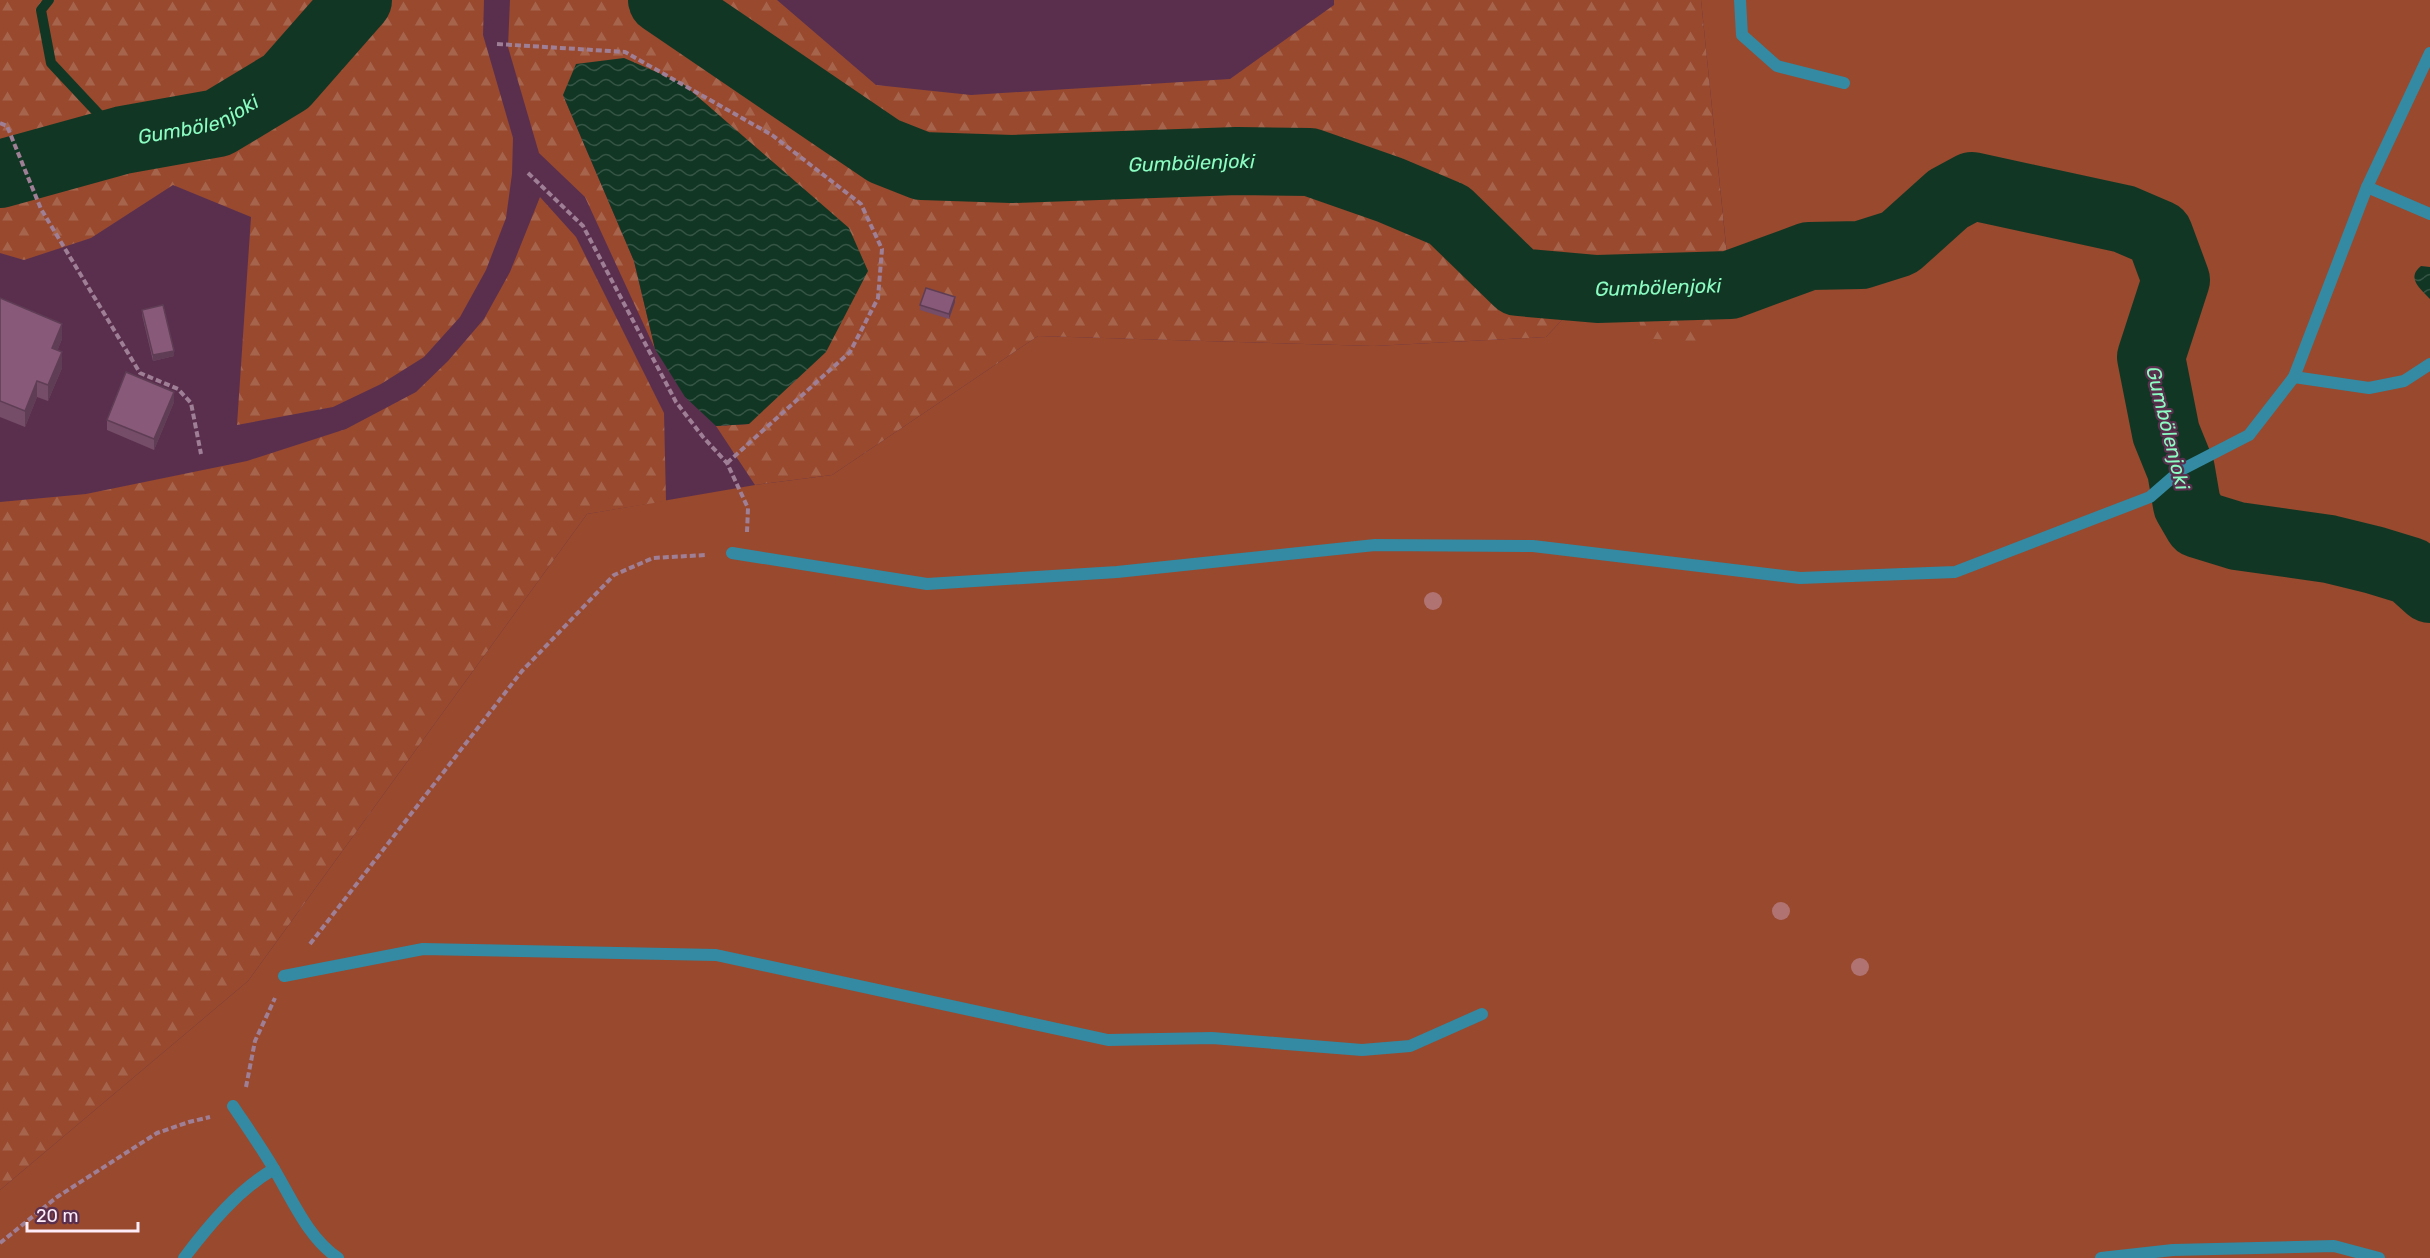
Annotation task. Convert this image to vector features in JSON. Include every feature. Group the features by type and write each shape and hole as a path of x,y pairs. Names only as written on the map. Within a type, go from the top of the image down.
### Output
{"lane":[{"path":"1740,0 1742,35 1777,66 1844,83"},
{"path":"732,553 927,584 1117,572 1375,545 1533,546 1800,578 1955,572 2150,497 2181,470 2249,435 2294,377 2367,187 2430,53"},
{"path":"2367,187 2430,214"},
{"path":"2294,377 2369,388 2404,381 2430,364"},
{"path":"284,976 423,949 716,955 1108,1040 1212,1038 1362,1050 1410,1046 1482,1014"},
{"path":"233,1106 274,1168 299,1215 331,1253 338,1258"},
{"path":"184,1258 201,1236 253,1181 274,1168"},
{"path":"2101,1258 2173,1250 2334,1246 2379,1258"}],"path":[{"path":"497,44 625,52 772,135 861,204 882,249 878,298 850,352 727,463"},
{"path":"0,123 7,126 41,209 140,373 178,389 191,404 201,454"},
{"path":"0,1243 57,1197 157,1133 216,1116 233,1106 243,1093 249,1076 255,1041 284,976 522,671 614,575 653,558 732,553 747,532 748,508 727,463 676,402 584,226 528,173"}],"green space":[{"path":"0,0 484,0 483,35 513,138 512,174 506,218 486,270 460,317 424,357 381,384 333,407 237,425 251,217 173,185 91,238 24,260 0,253"},
{"path":"510,0 777,0 876,85 971,95 1230,79 1334,5 1334,0 1701,0 1730,285 1709,343 1643,338 1635,301 1583,297 1546,337 1374,346 1038,336 832,475 755,485 716,426 749,424 563,95 634,261 655,349 585,197 539,153 508,47"},
{"path":"1701,0 2430,0 2430,1258 0,1258 0,1190 248,981 587,514 755,485 832,475 1038,336 1374,346 1546,337 1583,297 1635,301 1730,284"},
{"path":"540,197 576,237 664,413 666,501 587,514 248,981 0,1190 0,502 86,494 247,461 346,429 416,392 448,361 484,319 510,272"}],"water":[{"path":"624,58 682,83 849,228 868,271 826,352 749,424 716,426 685,397 655,349 634,261 563,95 576,64"},
{"path":"2421,266 2430,267 2430,299 2416,283 2415,275"}],"building":[{"path":"926,288 955,297 949,314 920,305"},
{"path":"0,298 62,324 52,348 62,352 48,385 37,381 25,411 0,401"},
{"path":"163,305 174,351 153,355 142,310"},
{"path":"126,372 174,392 154,439 107,420"}],"waterway":[{"path":"49,0 41,10 51,63 123,140"},
{"name":"Gumbölenjoki","path":"0,174 123,140 218,123 286,82 358,0"},
{"name":"Gumbölenjoki","path":"662,0 884,151 922,166 1012,169 1237,161 1310,162 1390,190 1449,215 1518,282 1597,289 1730,285 1809,256 1861,255 1899,243 1948,199 1972,186 2124,219 2159,234 2176,280 2151,357 2166,433 2181,470 2187,505 2198,524 2237,536 2329,549 2374,560 2410,571 2430,589"}]}
